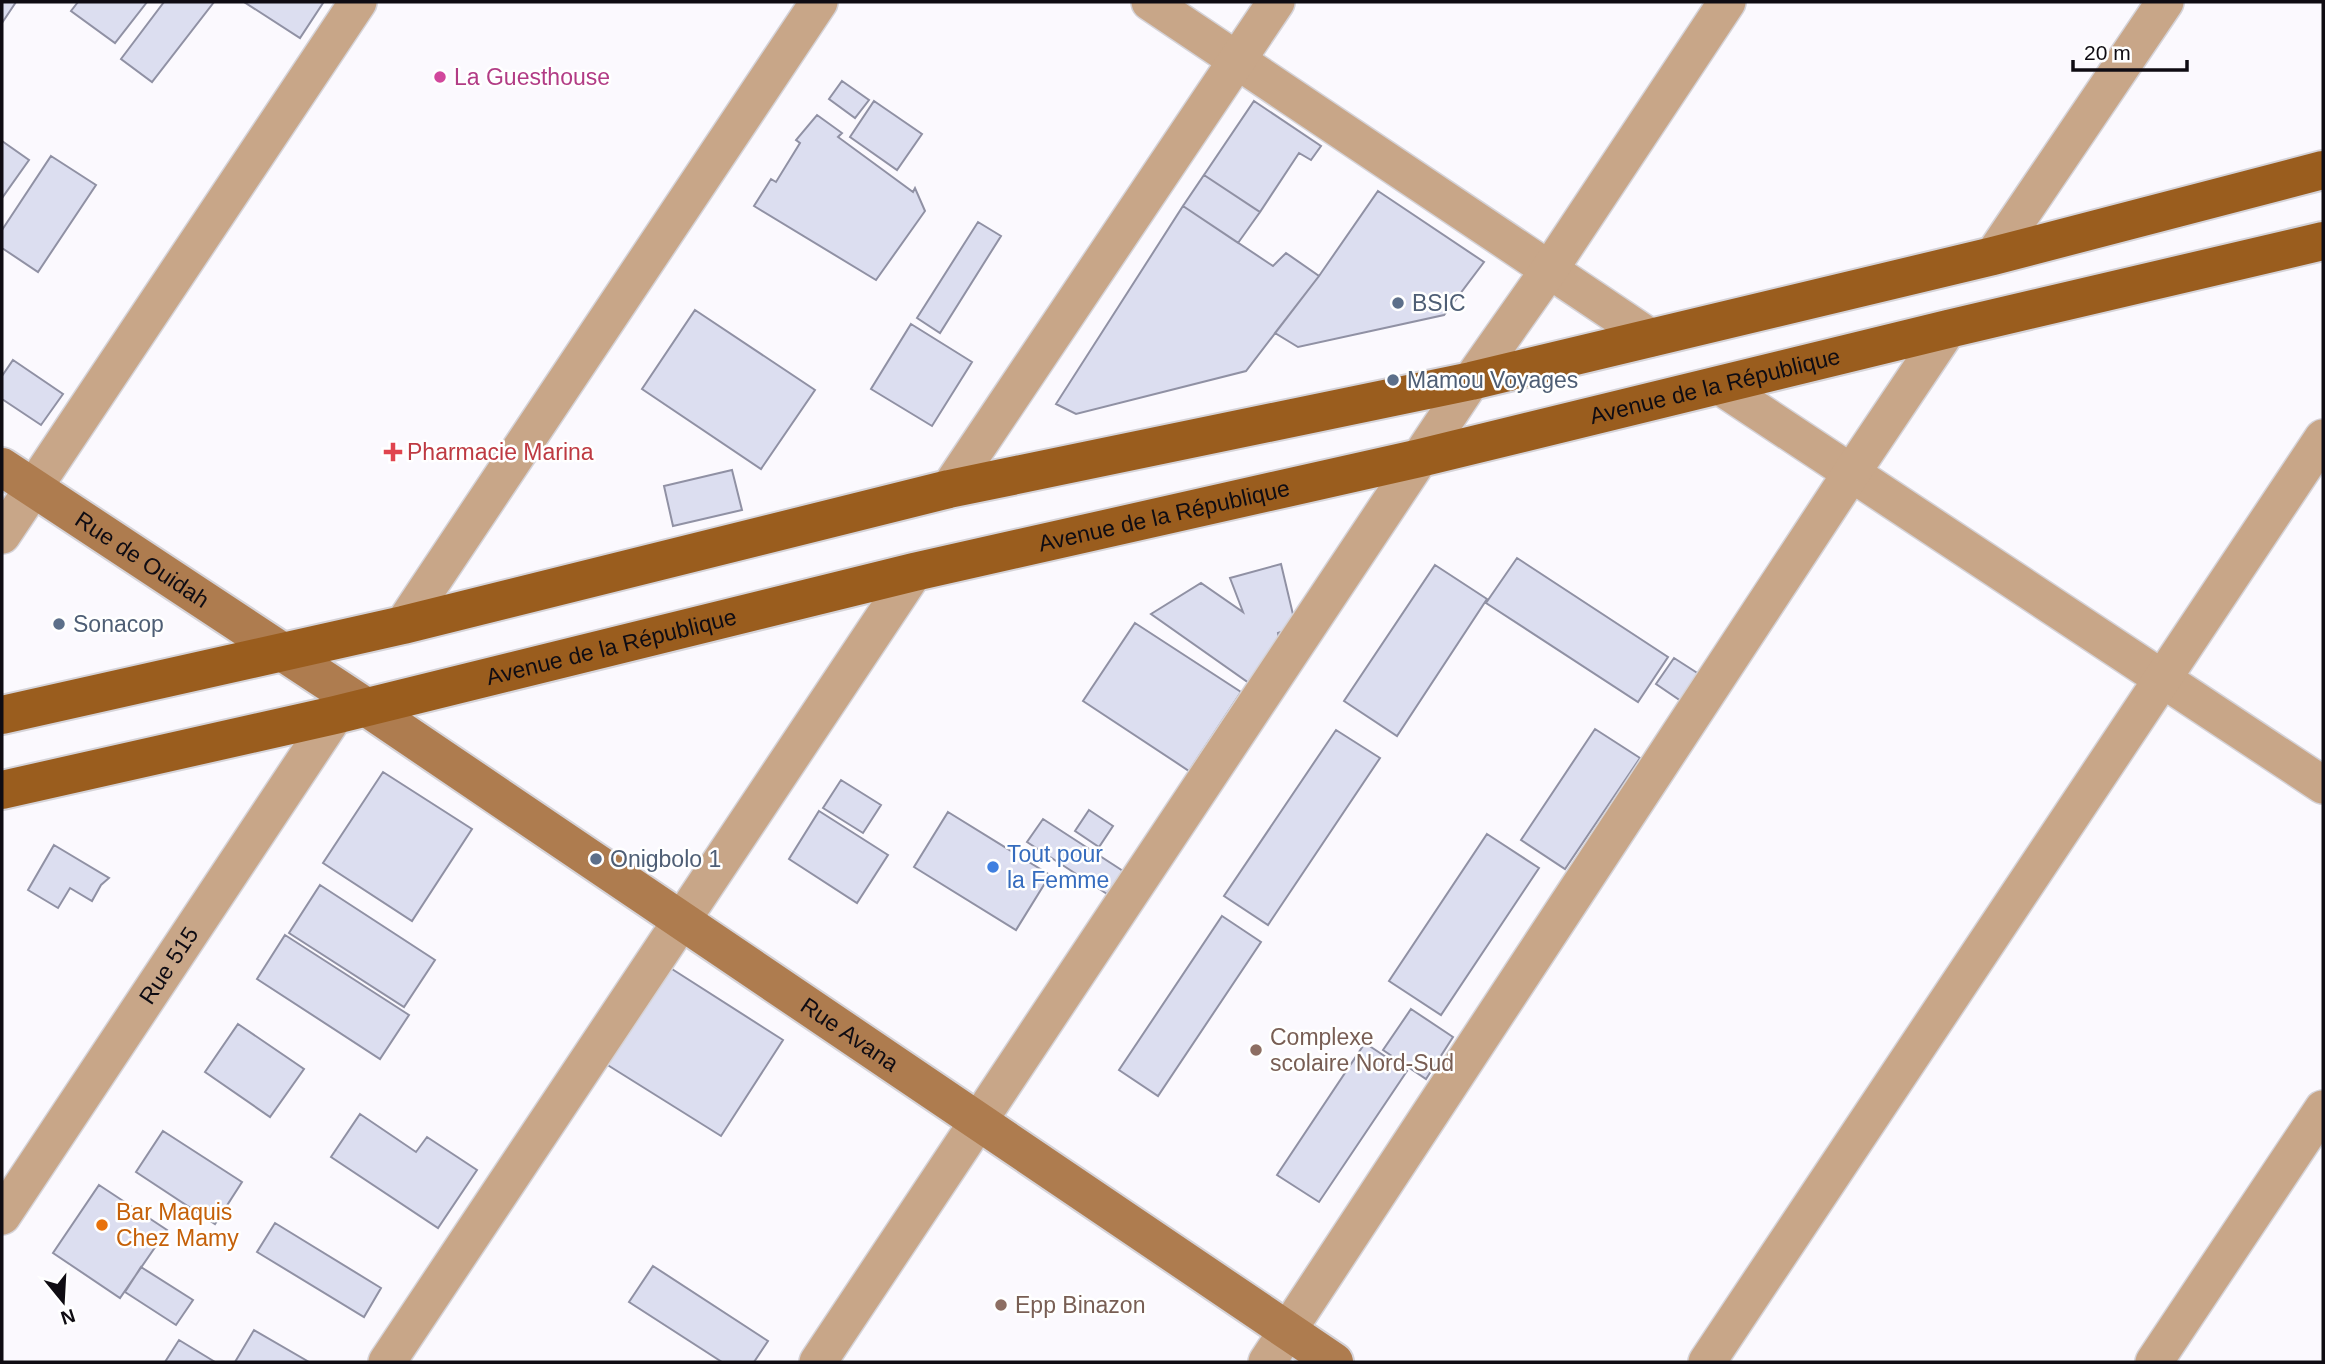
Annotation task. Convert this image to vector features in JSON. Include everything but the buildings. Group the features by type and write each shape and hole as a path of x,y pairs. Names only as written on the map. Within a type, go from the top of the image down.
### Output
{"main road":[{"path":"2,715 402,625 949,489 1471,381 1993,256 2323,170"},
{"name":"Avenue de la République","path":"2,790 350,711 914,572 1420,458 2323,241"},
{"name":"Rue de Ouidah","path":"2,467 281,652 350,711"},
{"name":"Rue Avana","path":"350,711 681,921 1334,1362"}],"street":[{"path":"2,534 358,2"},
{"path":"402,625 819,2"},
{"path":"1150,2 1651,338"},
{"path":"949,489 1276,2"},
{"path":"818,1362 1471,381 1549,270 1727,2"},
{"path":"1993,256 2165,2"},
{"path":"1267,1362 1948,329"},
{"path":"1720,386 2323,785"},
{"path":"1707,1362 2323,438"},
{"path":"387,1362 914,572"},
{"name":"Rue 515","path":"2,1216 350,711"},
{"path":"2154,1362 2323,1109"}],"place":[{"name":"La Guesthouse","path":"440,77"},
{"name":"BSIC","path":"1398,303"},
{"name":"Mamou Voyages","path":"1393,380"},
{"name":"Pharmacie Marina","path":"393,452"},
{"name":"Sonacop","path":"59,624"},
{"name":"Onigbolo 1","path":"596,859"},
{"name":"Tout pour la Femme","path":"993,867"},
{"name":"Complexe scolaire Nord-Sud","path":"1256,1050"},
{"name":"Bar Maquis Chez Mamy","path":"102,1225"},
{"name":"Epp Binazon","path":"1001,1305"}]}
